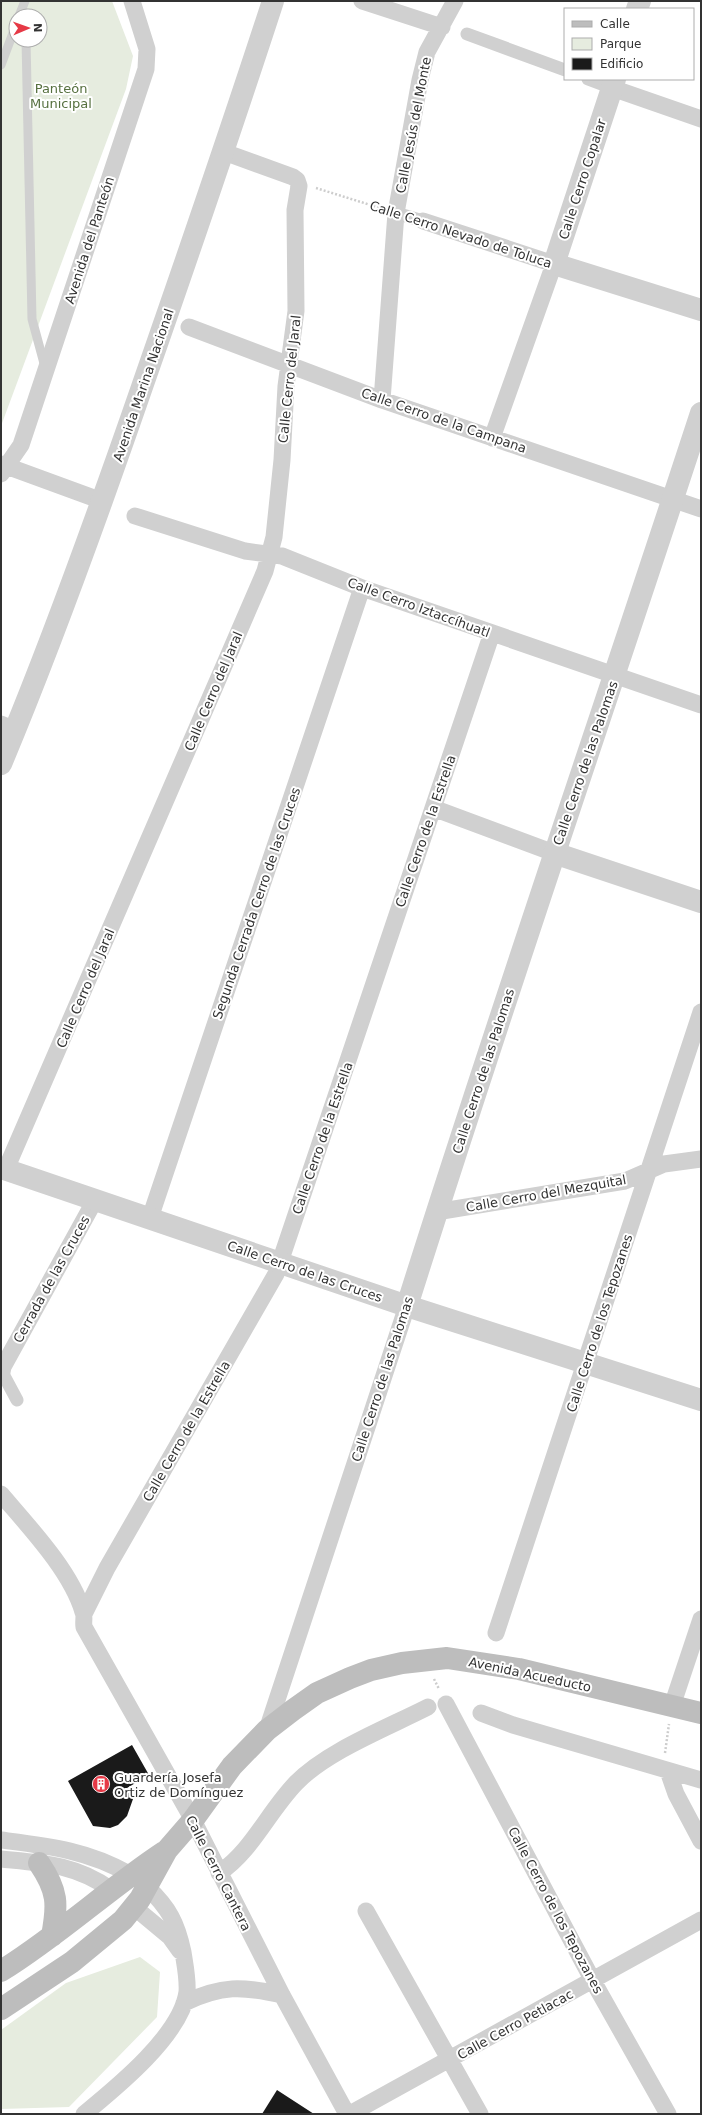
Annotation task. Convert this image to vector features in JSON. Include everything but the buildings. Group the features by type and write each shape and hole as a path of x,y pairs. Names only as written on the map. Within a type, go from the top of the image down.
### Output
{"main road":[{"name":"Avenida Acueducto","path":"1,2009 72,1962 123,1920 134,1907 147,1887 167,1850 193,1820 232,1766 267,1730 317,1693 337,1684 371,1670 424,1659 447,1658 489,1663 701,1714"},
{"name":"Avenida Acueducto","path":"1,1971 52,1936 129,1874 167,1850"},
{"path":"39,1863 52,1883 55,1892 56,1905 52,1936"},
{"path":"129,1874 147,1887"},
{"path":"110,1889 134,1907"}],"street":[{"name":"Avenida del Panteón","path":"3,468 22,445 146,69 147,49 132,1"},
{"name":"Avenida Marina Nacional","path":"1,764 8,727 56,630 102,501 224,152 273,1"},
{"path":"362,1 442,26"},
{"name":"Calle Jesús del Monte","path":"382,400 396,213 420,80 427,52 455,1"},
{"path":"467,34 564,70"},
{"path":"594,80 614,83 701,119"},
{"name":"Calle Cerro Copalar","path":"492,438 554,264 614,83"},
{"path":"224,152 293,177 298,182"},
{"name":"Calle Cerro del Jaral","path":"4,1169 262,578 270,555 282,460 286,386 296,312 295,210 298,182"},
{"name":"Calle Cerro Nevado de Toluca","path":"396,213 701,310"},
{"name":"Calle Cerro de la Campana","path":"189,326 289,363 382,400 701,509"},
{"name":"Calle Cerro de las Palomas","path":"267,1730 554,853 615,676 701,413"},
{"path":"3,468 102,501"},
{"name":"Calle Cerro Iztaccíhuatl","path":"135,516 245,550 282,556 362,588 701,705"},
{"name":"Segunda Cerrada Cerro de las Cruces","path":"150,1218 362,588"},
{"name":"Calle Cerro de la Estrella","path":"84,1614 111,1561 269,1288 280,1263 492,633"},
{"path":"433,808 554,853 701,902"},
{"name":"Calle Cerro de los Tepozanes","path":"496,1633 701,1012"},
{"name":"Calle Cerro del Mezquital","path":"436,1212 625,1181 664,1164 701,1159"},
{"name":"Calle Cerro de las Cruces","path":"4,1169 407,1306 701,1400"},
{"name":"Cerrada de las Cruces","path":"17,1400 2,1372 3,1367 94,1200"},
{"name":"Calle Cerro Cantera","path":"1,1494 49,1552 66,1577 84,1614 84,1627 193,1820 282,1995 347,2114"},
{"path":"672,1706 701,1619"},
{"name":"Calle Cerro de los Tepozanes","path":"446,1704 593,1981 668,2114"},
{"path":"219,1873 239,1858 283,1798 308,1772 325,1760 428,1707"},
{"path":"481,1714 701,1780"},
{"path":"668,1771 676,1794 701,1841"},
{"path":"1,1840 76,1851 103,1861 129,1874"},
{"path":"1,1859 75,1869 99,1881 110,1889"},
{"path":"84,2114 155,2049 175,2022 184,2003 187,1983 184,1956 177,1926 169,1911 147,1887"},
{"path":"134,1907 170,1937 184,1956"},
{"path":"366,1911 480,2114"},
{"name":"Calle Cerro Petlacac","path":"350,2114 701,1920"},
{"path":"184,2003 207,1992 240,1988 282,1995"}],"lane":[{"path":"1,65 8,46"},
{"path":"26,48 32,319 46,370"}],"path":[{"name":"Calle Cerro Nevado de Toluca","path":"298,182 396,213"},
{"path":"424,1659 446,1704"},
{"path":"668,1771 665,1754 672,1706"}],"green space":[{"name":"Panteón Municipal","path":"1,1 112,1 133,56 126,89 1,426"},
{"path":"140,1957 160,1972 157,2017 69,2107 1,2109 1,2030 66,1983"}],"place":[{"name":"Guardería Josefa Ortiz de Domínguez","path":"101,1784"}]}
